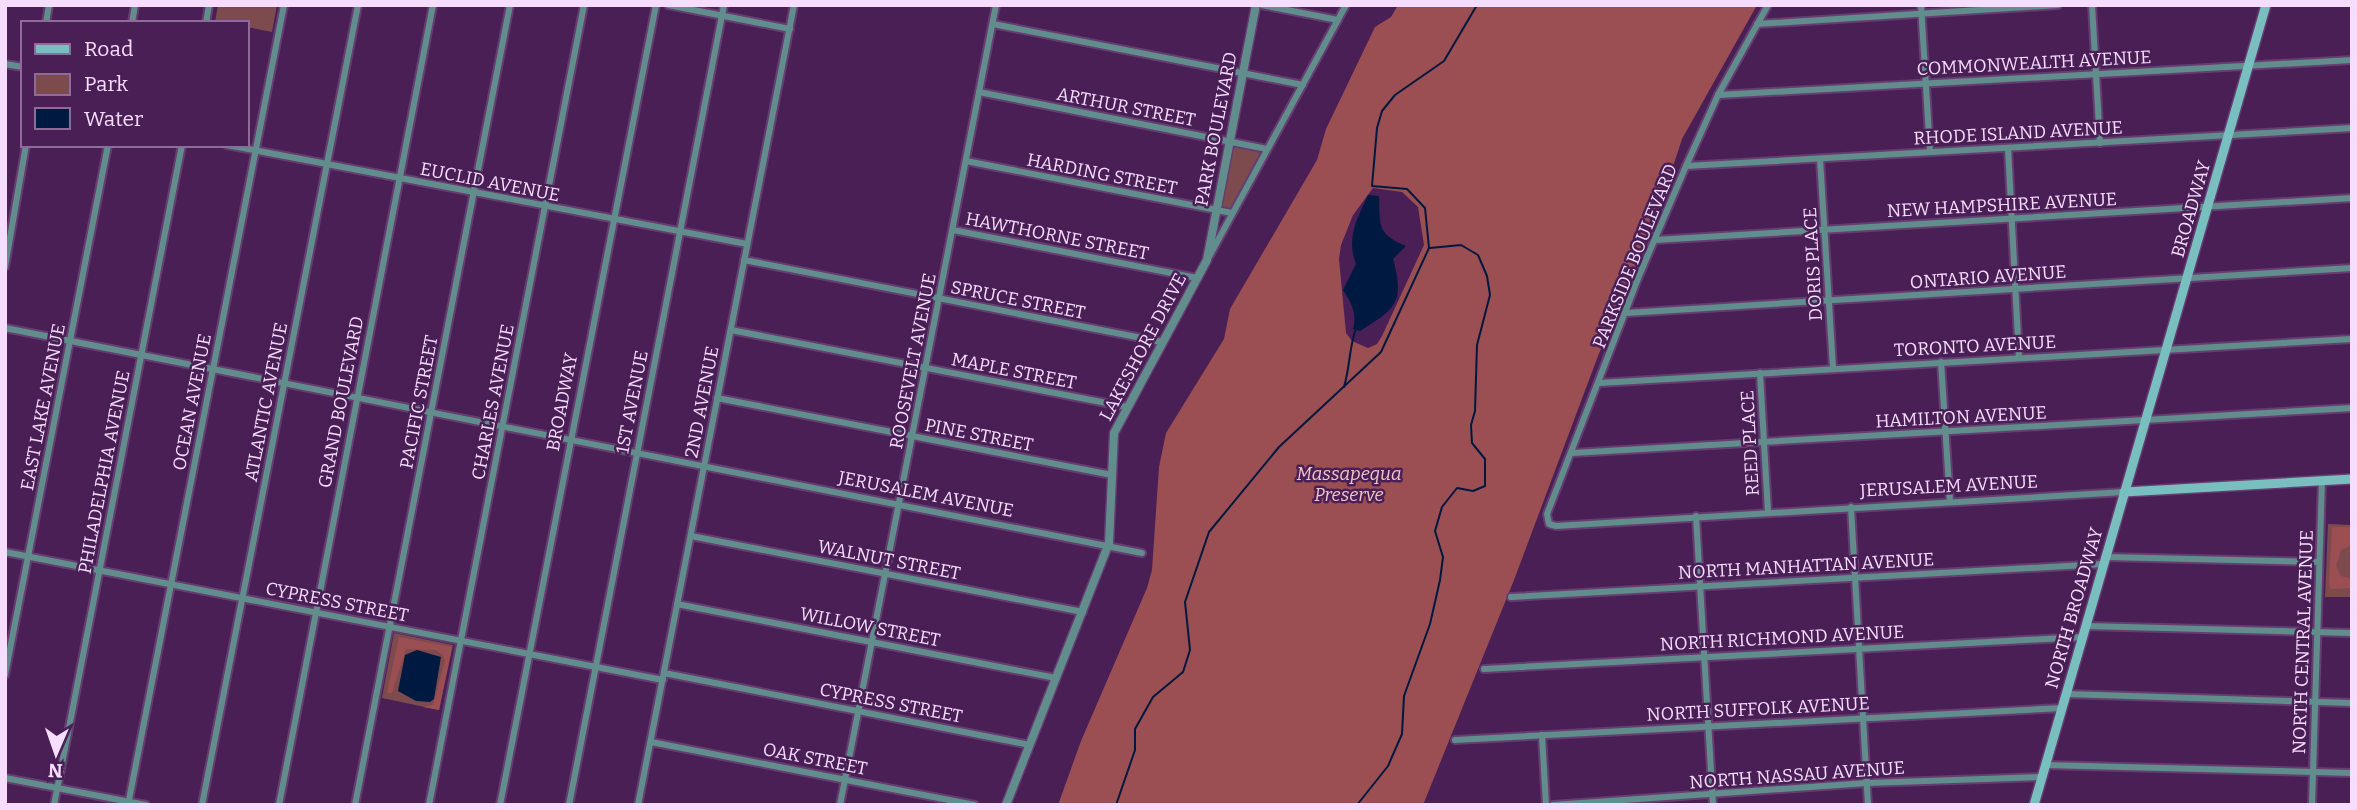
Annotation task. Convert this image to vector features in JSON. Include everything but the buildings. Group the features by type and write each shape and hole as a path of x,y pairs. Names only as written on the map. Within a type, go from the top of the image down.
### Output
{"main road":[{"name":"BROADWAY","path":"2145,421 2266,5"},
{"name":"NORTH BROADWAY","path":"2034,805 2145,421"},
{"name":"JERUSALEM AVENUE","path":"2124,492 2352,479"}],"street":[{"name":"OCEAN AVENUE","path":"129,803 284,5"},
{"name":"ATLANTIC AVENUE","path":"202,805 358,5"},
{"name":"GRAND BOULEVARD","path":"278,805 433,5"},
{"name":"PACIFIC STREET","path":"355,805 510,5"},
{"name":"CHARLES AVENUE","path":"429,805 584,5"},
{"name":"BROADWAY","path":"500,805 656,5"},
{"path":"668,5 790,29"},
{"name":"1ST AVENUE","path":"569,805 724,5"},
{"name":"2ND AVENUE","path":"638,805 794,5"},
{"name":"ROOSEVELT AVENUE","path":"841,805 996,5"},
{"name":"PARK BOULEVARD","path":"1207,260 1256,5"},
{"path":"1262,5 1338,20"},
{"name":"LAKESHORE DRIVE","path":"1006,805 1108,546 1114,433 1346,5"},
{"name":"PARKSIDE BOULEVARD","path":"1549,524 1547,514 1686,166 1718,95 1768,5"},
{"path":"1921,5 1930,152"},
{"path":"1757,24 2058,5"},
{"path":"2092,5 2099,143"},
{"path":"993,24 1303,85"},
{"name":"COMMONWEALTH AVENUE","path":"1718,95 2352,60"},
{"name":"ARTHUR STREET","path":"979,92 1267,149"},
{"name":"RHODE ISLAND AVENUE","path":"1686,166 2352,128"},
{"path":"5,267 26,147"},
{"name":"EAST LAKE AVENUE","path":"5,675 108,147"},
{"name":"PHILADELPHIA AVENUE","path":"54,805 182,147"},
{"name":"EUCLID AVENUE","path":"236,147 747,244"},
{"path":"2008,148 2019,358"},
{"name":"DORIS PLACE","path":"1820,159 1833,368"},
{"name":"HARDING STREET","path":"966,161 1232,213"},
{"name":"NEW HAMPSHIRE AVENUE","path":"1655,240 2352,198"},
{"name":"HAWTHORNE STREET","path":"953,230 1197,278"},
{"name":"SPRUCE STREET","path":"744,260 1162,342"},
{"name":"ONTARIO AVENUE","path":"1626,313 2352,268"},
{"name":"JERUSALEM AVENUE","path":"5,328 1142,553"},
{"name":"MAPLE STREET","path":"731,330 1127,407"},
{"name":"TORONTO AVENUE","path":"1600,383 2352,339"},
{"path":"1941,362 1950,502"},
{"name":"REED PLACE","path":"1760,373 1768,512"},
{"name":"PINE STREET","path":"717,398 1112,475"},
{"name":"HAMILTON AVENUE","path":"1572,453 2352,408"},
{"name":"NORTH CENTRAL AVENUE","path":"2312,805 2322,480"},
{"name":"JERUSALEM AVENUE","path":"1549,524 1556,526 2124,492"},
{"path":"1851,507 1868,805"},
{"path":"1696,516 1713,805"},
{"name":"WALNUT STREET","path":"691,536 1083,612"},
{"name":"CYPRESS STREET","path":"5,552 595,667 859,711 1030,744"},
{"name":"NORTH MANHATTAN AVENUE","path":"1511,597 2104,560 2319,562"},
{"name":"WILLOW STREET","path":"677,604 1056,678"},
{"path":"2086,626 2352,633"},
{"name":"NORTH RICHMOND AVENUE","path":"1484,668 2082,637"},
{"path":"2066,694 2352,703"},
{"name":"NORTH SUFFOLK AVENUE","path":"1455,740 2062,708"},
{"path":"1542,736 1546,805"},
{"name":"OAK STREET","path":"651,742 975,805"},
{"path":"2046,765 2352,773"},
{"name":"NORTH NASSAU AVENUE","path":"1553,805 1867,783 2042,777"},
{"path":"5,778 146,805"}],"green space":[{"path":"218,5 277,5 272,32 248,27 248,21 215,21"},
{"name":"Massapequa Preserve","path":"1398,5 1757,5 1682,139 1653,227 1598,356 1514,580 1423,805 1058,805 1081,741 1147,588 1152,570 1159,467 1166,433 1224,339 1230,309 1317,160 1326,129 1375,27 1391,17","holes":["1373,188 1402,192 1418,207 1424,245 1382,336 1377,344 1368,348 1352,341 1346,333 1339,259 1341,245 1353,215"]},
{"path":"1230,141 1267,149 1232,213 1216,210"},
{"path":"2328,524 2352,525 2352,597 2325,597"},
{"path":"2332,527 2352,527 2352,545 2341,550 2336,566 2341,576 2352,579 2352,588 2331,589 2329,583"},
{"path":"394,633 453,645 439,710 382,698"},
{"path":"399,637 452,647 439,710 423,707 433,705 445,661 443,655 436,650 406,649 392,693 387,693"}],"water":[{"path":"1368,195 1379,196 1380,222 1385,233 1406,246 1393,259 1398,285 1394,303 1382,317 1360,331 1353,329 1353,309 1343,290 1356,264 1353,237"},
{"path":"417,650 441,657 434,699 430,702 416,701 398,691 405,655"}],"waterway":[{"path":"1116,805 1135,750 1135,729 1153,697 1183,672 1190,650 1185,602 1209,532 1279,447 1381,352 1429,248 1425,208 1407,189 1372,186 1377,128 1382,111 1395,95 1444,61 1477,5"},
{"path":"1357,805 1388,766 1402,734 1404,696 1430,624 1440,580 1443,557 1435,531 1442,507 1457,488 1473,491 1485,486 1485,459 1472,443 1471,425 1475,411 1477,345 1490,295 1487,276 1478,255 1461,245 1430,248"},
{"path":"1344,387 1356,328"}]}
